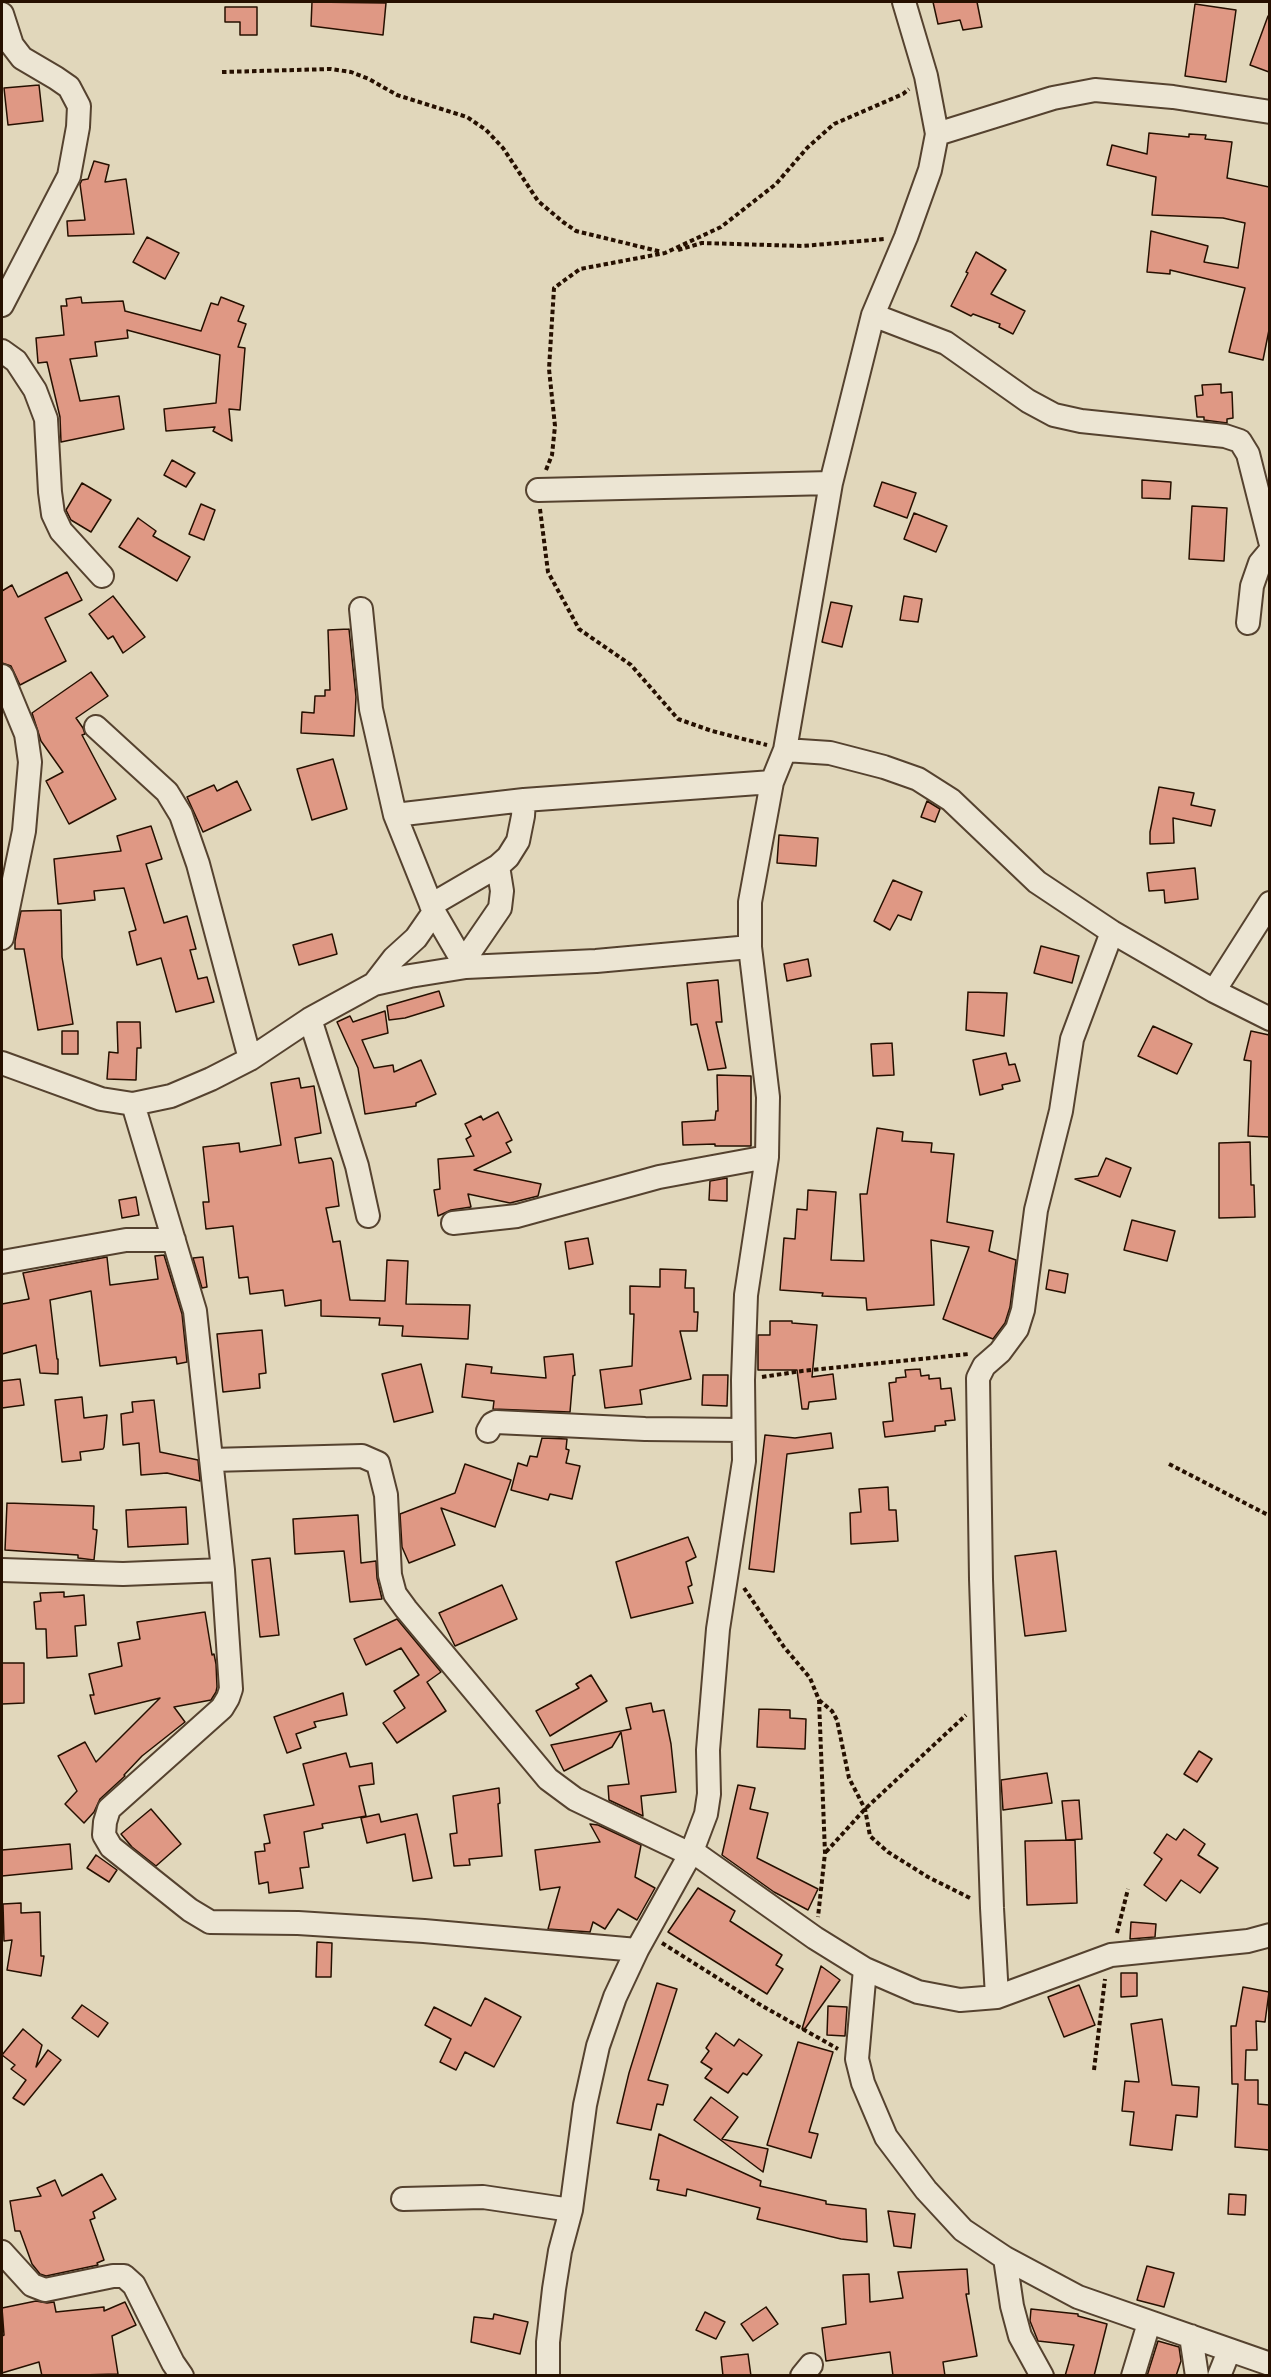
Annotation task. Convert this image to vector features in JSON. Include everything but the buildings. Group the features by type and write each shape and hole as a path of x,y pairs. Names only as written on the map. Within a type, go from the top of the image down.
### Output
{"street":[{"path":"548,2376 548,2342 554,2289 560,2252 571,2210 585,2105 598,2046 615,1997 691,1853 706,1814 709,1794 708,1750 717,1639 744,1461 743,1380 746,1295 767,1157 768,1097 750,947 750,902 772,782 785,750 831,483 873,315 906,237 930,170 937,134 926,76 904,2"},
{"path":"2,14 12,45 22,58 69,87 79,106 78,127 69,176 9,274 2,305"},
{"path":"937,134 1032,104 1095,90 1173,97 1269,112"},
{"path":"873,315 946,343 1028,401 1054,415 1081,421 1225,436 1240,441 1248,454 1269,541"},
{"path":"2,351 16,361 35,390 46,419 53,514 61,531 102,576"},
{"path":"538,490 831,483"},
{"path":"1248,622 1252,586 1260,563 1269,551"},
{"path":"361,609 371,709 395,815 433,908 464,964"},
{"path":"2,676 26,734 30,762 24,831 2,938"},
{"path":"96,727 166,792 181,815 198,864 250,1059"},
{"path":"785,750 830,753 884,767 918,779 951,800 1038,882 1112,932 1214,991 1269,1019"},
{"path":"395,815 524,800 772,782"},
{"path":"374,984 394,958 416,938 433,908 498,867 508,857 518,841 524,816 524,800"},
{"path":"464,964 500,908 502,891 498,867"},
{"path":"1214,991 1269,903"},
{"path":"997,1996 981,1579 978,1378 984,1366 1000,1352 1017,1329 1023,1310 1036,1210 1061,1111 1072,1039 1112,932"},
{"path":"2,1063 101,1099 133,1104 171,1096 250,1059 310,1019 374,984 464,964 596,961 750,947"},
{"path":"310,1019 357,1166 368,1216"},
{"path":"133,1104 195,1311 223,1570 231,1689 222,1708 109,1809 104,1835 111,1847 190,1910 210,1922 298,1923 642,1942"},
{"path":"453,1223 518,1216 659,1177 767,1157"},
{"path":"2,1262 126,1240 174,1240"},
{"path":"488,1431 496,1422 645,1429 743,1430"},
{"path":"211,1460 362,1456 378,1462 386,1495 390,1575 395,1594 548,1779 575,1798 691,1853 815,1938 865,1969 918,1992 960,2000 997,1996 1111,1955 1248,1941 1269,1935"},
{"path":"2,1570 123,1574 223,1570"},
{"path":"865,1969 857,2059 863,2083 886,2137 926,2190 963,2230 1005,2258 1078,2297 1269,2364"},
{"path":"403,2199 483,2197 571,2210"},
{"path":"2,2252 32,2285 45,2290 112,2276 124,2276 134,2285 172,2363 182,2376"},
{"path":"1005,2258 1012,2306 1020,2336 1042,2376"},
{"path":"1133,2376 1149,2323"},
{"path":"1191,2336 1197,2376"},
{"path":"1219,2376 1229,2351"}],"path":[{"path":"222,72 331,69 351,72 397,95 467,117 486,130 497,142 538,201 576,231 665,253 702,243 802,246 906,237"},
{"path":"665,253 720,228 776,184 807,148 834,124 903,94 926,76"},
{"path":"743,1380 802,1371 1000,1352"},
{"path":"1169,1464 1269,1516"},
{"path":"729,1561 753,1603 810,1678 819,1700 825,1853 815,1938"},
{"path":"825,1853 865,1809 986,1695"},
{"path":"819,1700 837,1720 849,1778 865,1809 867,1829 876,1843 928,1877 992,1908"},
{"path":"1094,2070 1104,1984 1128,1889"},
{"path":"642,1942 857,2059"}]}
